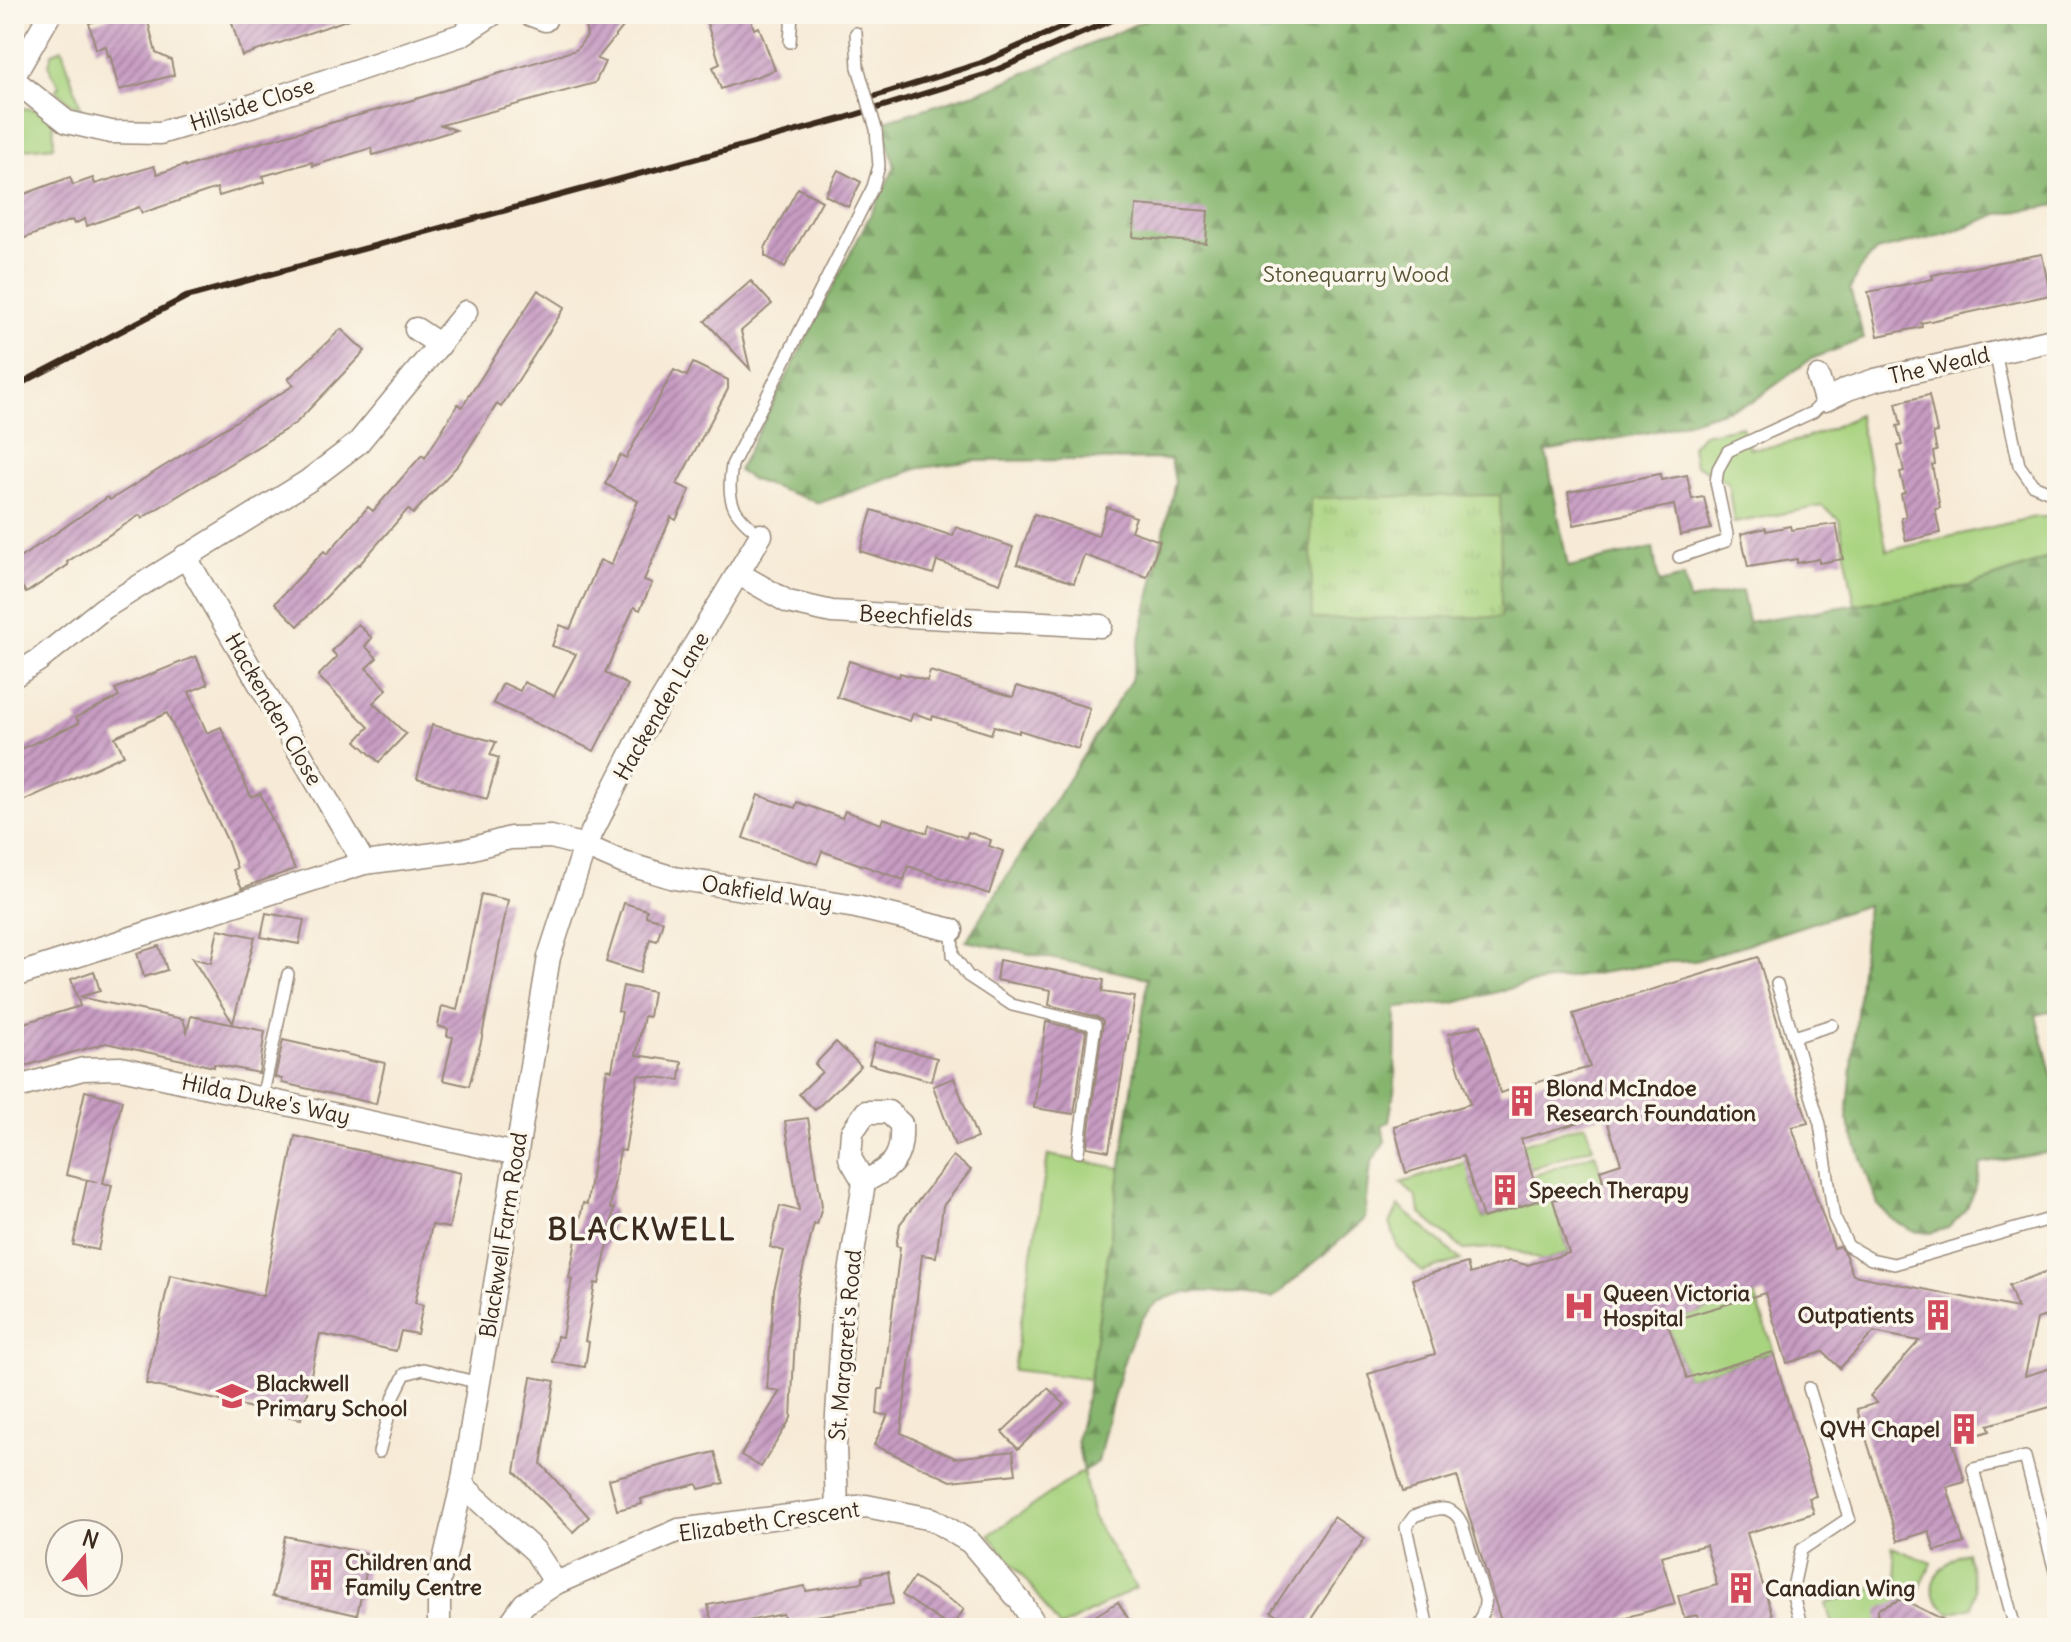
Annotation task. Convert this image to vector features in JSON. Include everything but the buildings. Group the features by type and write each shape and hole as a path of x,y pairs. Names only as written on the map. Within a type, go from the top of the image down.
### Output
{"street":[{"path":"14,78 50,14"},
{"name":"Hillside Close","path":"14,78 67,122 111,132 160,133 254,105 461,35 493,14"},
{"path":"14,676 104,608 308,481 358,443 466,312"},
{"path":"416,329 440,345"},
{"name":"The Weald","path":"1825,400 1875,380 2057,339"},
{"path":"1818,377 1825,400"},
{"name":"Hackenden Lane","path":"585,846 643,731 761,535"},
{"name":"Hackenden Close","path":"185,556 364,863"},
{"name":"Beechfields","path":"739,574 788,602 832,612 1101,626"},
{"path":"14,976 364,863 466,850 510,838 551,837 585,846"},
{"name":"Oakfield Way","path":"585,846 624,863 674,878 856,907 952,930"},
{"name":"Blackwell Farm Road","path":"439,1628 439,1582 462,1485 549,957 585,846"},
{"name":"Hilda Duke's Way","path":"14,1088 83,1069 121,1068 517,1154"},
{"name":"St. Margaret's Road","path":"837,1509 835,1447 843,1319 864,1182"},
{"path":"462,1485 535,1551 556,1583"},
{"name":"Elizabeth Crescent","path":"507,1628 524,1604 556,1583 679,1530 866,1506 932,1519 970,1542 1021,1602 1037,1628"}],"lane":[{"path":"790,42 792,14"},
{"name":"Hackenden Lane","path":"761,535 744,523 733,509 729,485 732,465 873,187 879,166 876,129 858,67 856,33"},
{"path":"1995,352 2019,465 2033,485 2057,495"},
{"name":"The Weald","path":"1679,557 1726,541 1716,482 1718,469 1728,451 1813,412 1825,400"},
{"path":"952,930 953,955 968,976 979,984 1012,1005 1095,1025 1078,1152"},
{"path":"262,1099 288,974"},
{"path":"1777,984 1820,1124 1834,1217 1848,1246 1871,1259 1894,1264 2057,1217"},
{"path":"1794,1037 1832,1025"},
{"path":"379,1452 394,1396 405,1374 423,1369 479,1383"},
{"path":"1802,1628 1792,1592 1801,1550 1834,1525 1849,1518 1809,1388"},
{"path":"2015,1628 1973,1469 2025,1457 2057,1579"},
{"path":"1428,1628 1406,1527 1414,1516 1448,1509 1457,1514 1462,1524 1485,1599 1482,1616 1473,1628"}],"green space":[{"name":"Stonequarry Wood","path":"1159,14 2057,14 2057,205 1999,214 1947,234 1876,251 1859,270 1850,289 1864,339 1811,359 1752,402 1661,430 1546,452 1568,567 1653,548 1659,583 1684,577 1689,601 1742,591 1748,622 1969,586 2057,553 2057,1010 2036,1015 2057,1095 2057,1151 1981,1164 1975,1191 1966,1210 1948,1228 1930,1233 1912,1231 1892,1219 1878,1205 1847,1119 1867,905 1695,961 1669,962 1524,985 1454,1003 1396,1008 1395,1085 1389,1122 1382,1125 1385,1142 1371,1163 1365,1219 1272,1299 1198,1292 1183,1293 1157,1303 1136,1330 1127,1352 1098,1462 1083,1471 1077,1440 1090,1379 1148,978 966,941 1131,680 1175,482 1171,459 974,461 920,468 819,503 753,480 738,471 895,167 882,122 991,88"},
{"path":"62,49 81,108 56,90 60,86 49,64 52,53"},
{"path":"34,109 53,118 54,146 14,150 14,110"},
{"path":"1858,415 1887,551 2035,517 2057,517 2057,553 1969,586 1855,605 1839,520 1822,506 1734,523 1728,483 1695,464 1692,446 1703,434 1742,426 1749,448 1763,447 1805,438"},
{"path":"1500,495 1501,617 1312,619 1311,498"},
{"path":"1585,1124 1593,1147 1530,1169 1471,1181 1483,1218 1540,1200 1533,1176 1595,1153 1603,1181 1553,1200 1569,1253 1543,1261 1506,1247 1464,1250 1421,1214 1416,1197 1401,1183"},
{"path":"1048,1155 1121,1168 1090,1379 1013,1370"},
{"path":"1399,1206 1461,1260 1422,1272 1398,1248 1390,1223"},
{"path":"1755,1295 1774,1352 1687,1378 1667,1322"},
{"path":"1083,1471 1093,1518 1136,1588 1060,1628 989,1535"},
{"path":"1892,1547 1932,1563 1912,1604 1902,1599 1878,1628 1833,1628 1826,1604 1898,1579"},
{"path":"1967,1552 1975,1590 1972,1607 1950,1613 1936,1599 1933,1584 1947,1564"}],"railway":[{"path":"863,100 981,63 1091,14"},
{"path":"14,387 186,297 845,118 987,74 1126,14"}],"place":[{"name":"Blond McIndoe Research Foundation","path":"1522,1101"},
{"name":"Speech Therapy","path":"1505,1190"},
{"name":"Queen Victoria Hospital","path":"1579,1306"},
{"name":"Outpatients","path":"1938,1315"},
{"name":"Blackwell Primary School","path":"232,1396"},
{"name":"QVH Chapel","path":"1964,1429"},
{"name":"Children and Family Centre","path":"321,1575"},
{"name":"Canadian Wing","path":"1741,1588"}],"district":[{"name":"BLACKWELL","path":"642,1229"}]}
